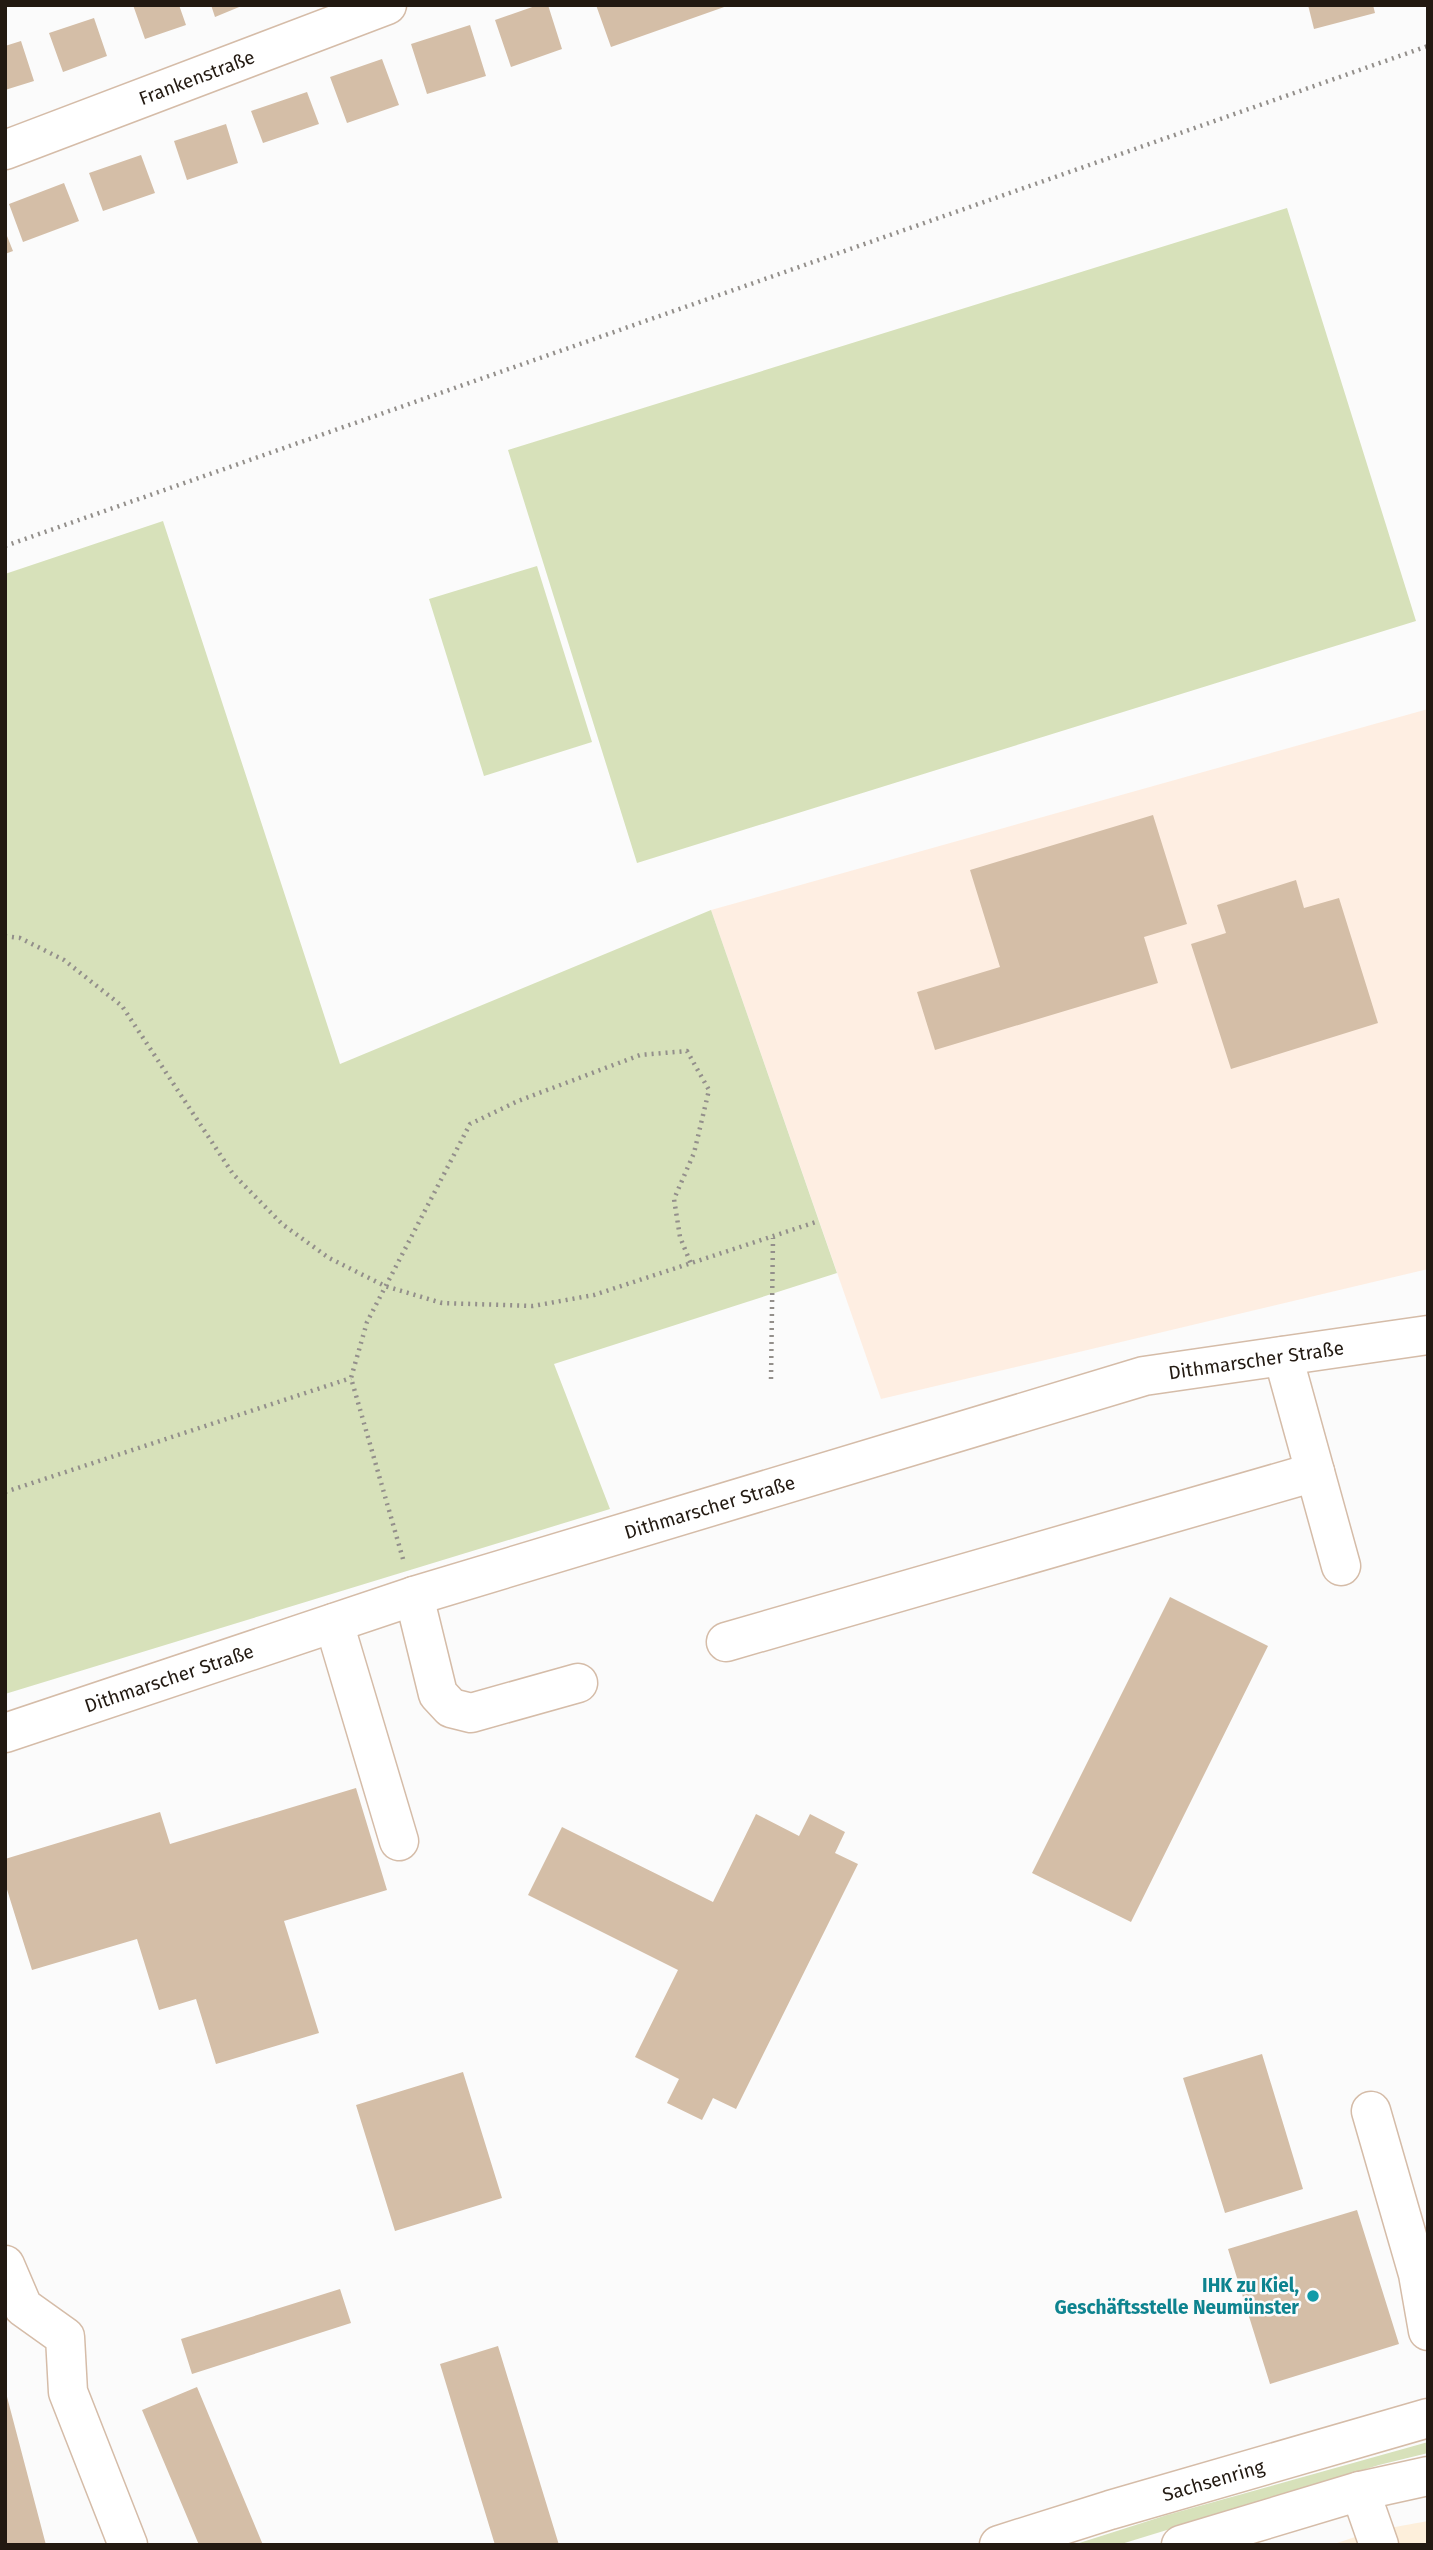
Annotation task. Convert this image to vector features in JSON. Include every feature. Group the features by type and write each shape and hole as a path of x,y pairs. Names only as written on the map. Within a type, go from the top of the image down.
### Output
{"street":[{"name":"Frankenstraße","path":"5,150 387,5"},
{"name":"Dithmarscher Straße","path":"5,1733 414,1596 1144,1376 1428,1335"},
{"path":"1283,1356 1341,1566"},
{"path":"726,1642 1315,1472"},
{"path":"414,1596 438,1694 451,1708 471,1713 578,1683"},
{"path":"334,1623 399,1841"},
{"path":"1371,2112 1418,2274 1428,2331"},
{"path":"5,2265 23,2307 65,2337 68,2392 128,2545"},
{"name":"Sachsenring","path":"999,2545 1428,2418"},
{"path":"1181,2545 1360,2491 1428,2476"},
{"path":"1360,2491 1379,2545"}],"path":[{"path":"5,546 1428,46"},
{"path":"5,936 20,938 64,960 122,1006 233,1174 282,1224 330,1258 385,1286 442,1303 533,1306 594,1295 820,1221"},
{"path":"414,1596 351,1378 367,1322 470,1124 518,1101 640,1055 687,1051 709,1090 694,1153 674,1199 680,1237 691,1264"},
{"path":"771,1380 773,1238"},
{"path":"5,1492 351,1378"}],"shaded area":[{"path":"1428,709 1428,1269 881,1399 711,910"},
{"path":"1428,2521 1428,2545 1331,2545 1373,2531"}],"green space":[{"path":"1287,208 1416,621 637,863 508,450"},
{"path":"163,521 340,1064 711,910 837,1273 554,1364 610,1509 5,1694 5,574"},
{"path":"537,566 592,742 484,776 429,599"},
{"path":"1428,2442 1428,2453 1379,2465 1118,2545 1073,2545 1167,2515"}],"building":[{"path":"133,5 179,5 186,25 145,39"},
{"path":"211,5 244,5 215,17"},
{"path":"538,5 548,5 562,49 511,67 495,20"},
{"path":"596,5 727,5 727,6 611,47"},
{"path":"1308,5 1373,5 1375,13 1314,29"},
{"path":"94,18 107,56 63,72 49,33"},
{"path":"470,25 486,76 427,94 411,44"},
{"path":"21,41 34,81 5,90 5,46"},
{"path":"382,59 399,105 347,123 330,77"},
{"path":"307,92 319,124 263,143 251,111"},
{"path":"226,124 238,163 187,180 174,141"},
{"path":"141,155 155,193 103,211 89,173"},
{"path":"64,183 79,221 23,242 9,204"},
{"path":"5,231 13,251 5,254"},
{"path":"1153,815 1187,924 1144,937 1158,983 935,1050 917,992 1000,967 970,870"},
{"path":"1296,880 1304,908 1339,898 1378,1023 1231,1069 1191,944 1226,933 1217,905"},
{"path":"1170,1597 1268,1646 1131,1922 1032,1873"},
{"path":"356,1788 387,1890 284,1921 319,2033 216,2064 196,1999 159,2010 137,1939 32,1970 5,1883 5,1859 160,1812 170,1844"},
{"path":"756,1814 799,1836 810,1814 845,1832 835,1853 858,1864 736,2109 713,2098 702,2120 667,2103 679,2079 635,2057 678,1970 528,1895 562,1827 713,1902"},
{"path":"1262,2054 1303,2189 1225,2213 1183,2078"},
{"path":"463,2072 502,2198 395,2231 356,2105"},
{"name":"IHK zu Kiel, Geschäftsstelle Neumünster","path":"1357,2210 1399,2344 1270,2384 1228,2249"},
{"path":"340,2289 351,2323 192,2374 181,2339"},
{"path":"498,2346 559,2545 495,2545 440,2364"},
{"path":"197,2387 263,2545 199,2545 142,2410"},
{"path":"6,2393 46,2545 5,2545"}],"place":[{"name":"IHK zu Kiel, Geschäftsstelle Neumünster","path":"1313,2296"}]}
